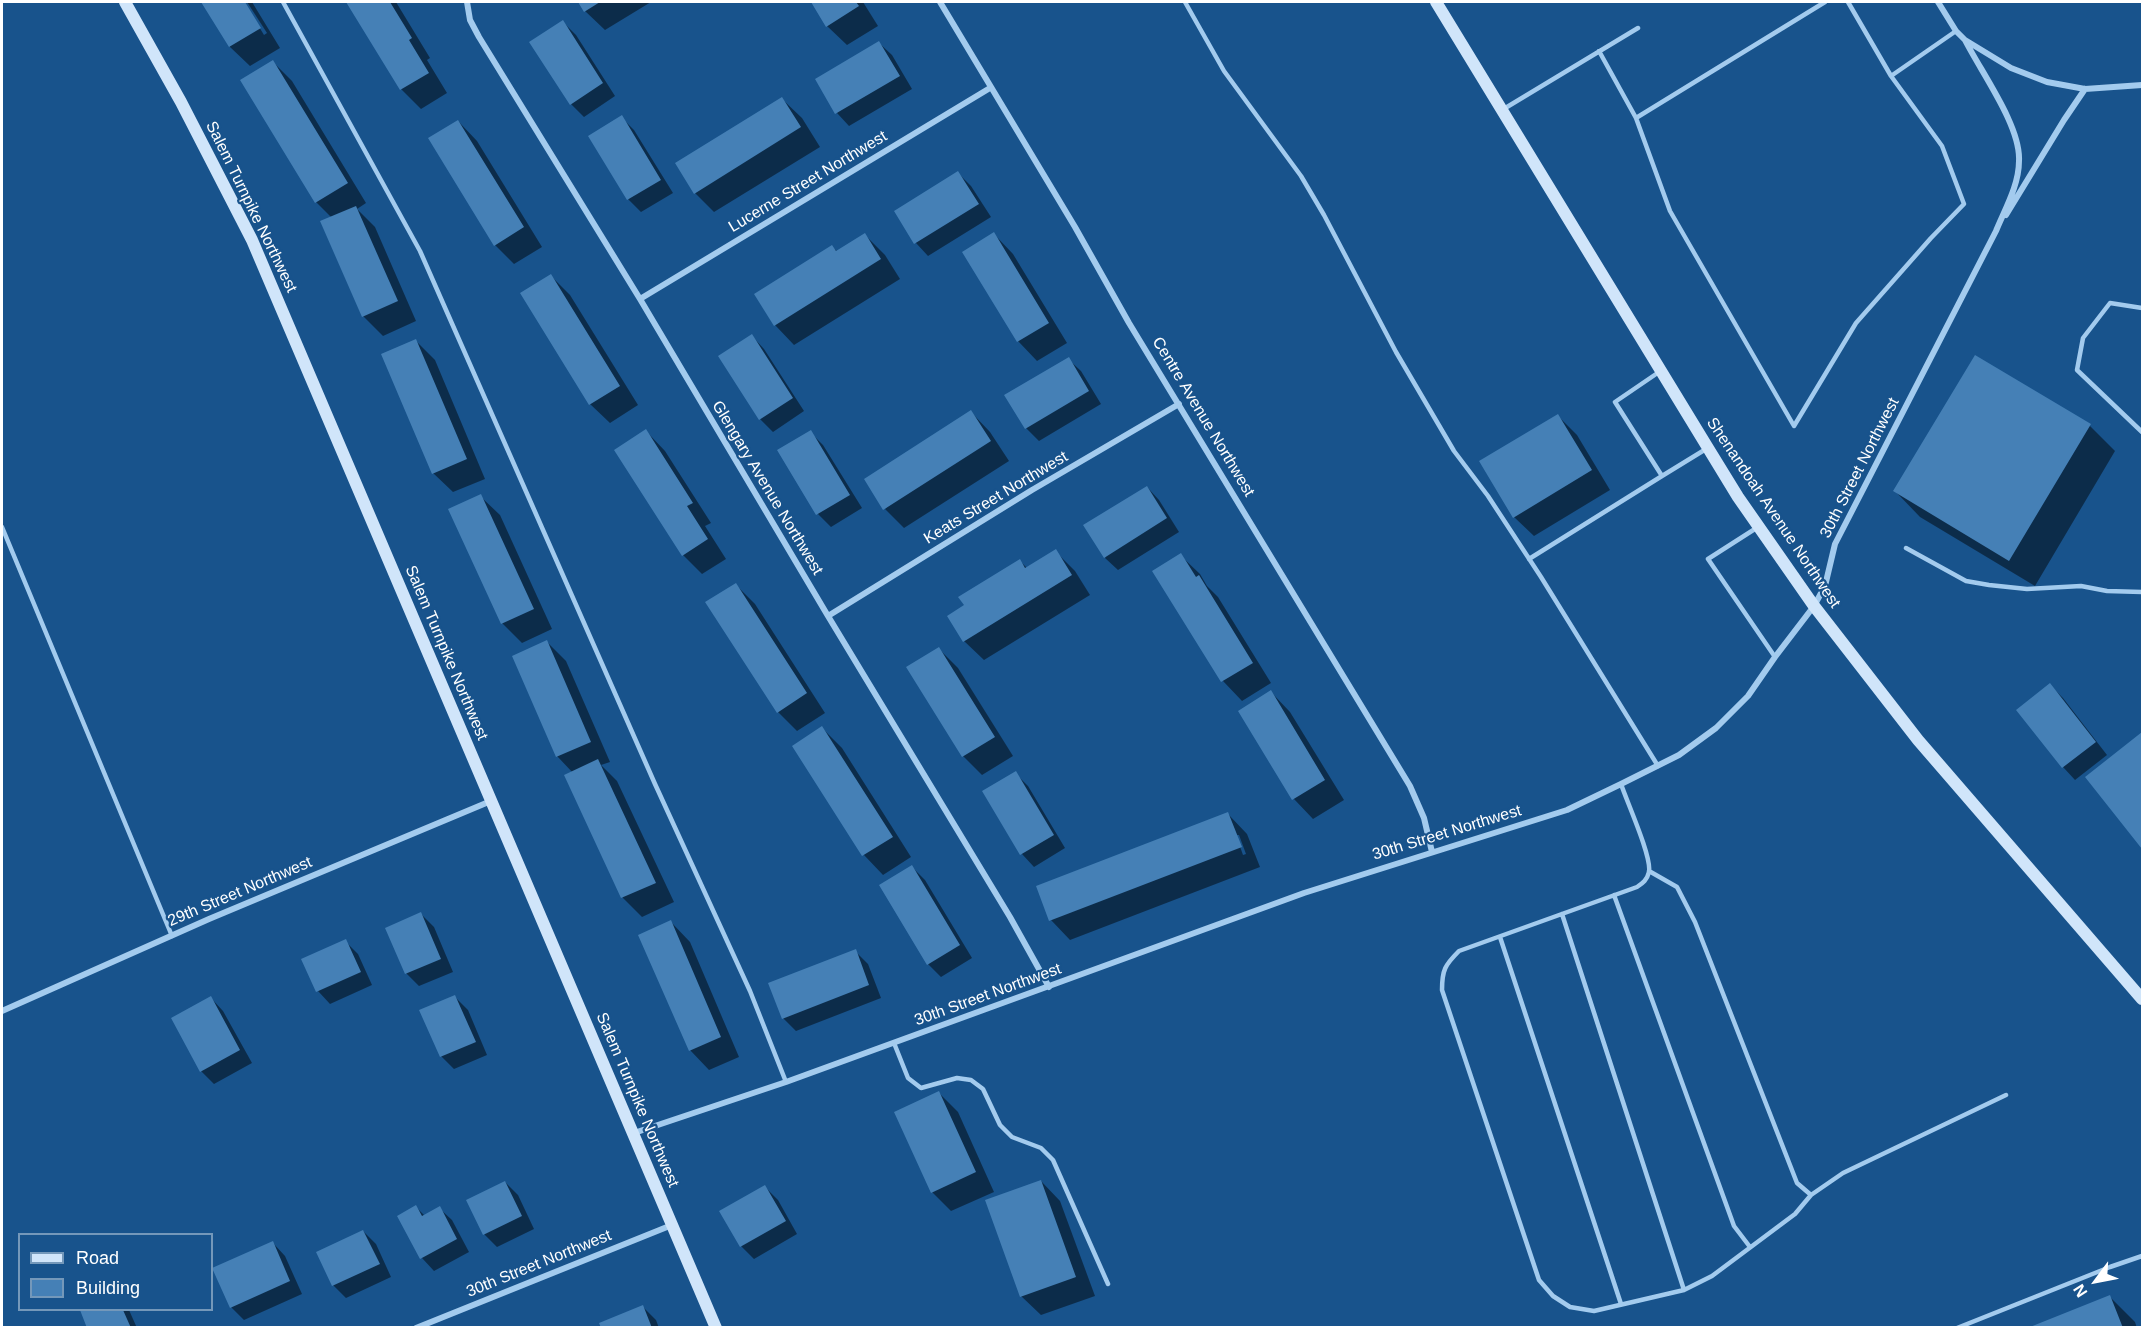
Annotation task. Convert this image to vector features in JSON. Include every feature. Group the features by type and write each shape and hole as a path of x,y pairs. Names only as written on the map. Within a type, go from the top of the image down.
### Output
{"street":[{"name":"Salem Turnpike Northwest","path":"125,2 182,102 252,240 716,1328"},
{"name":"Glengary Avenue Northwest","path":"467,2 470,20 478,36 640,299 1010,917 1049,987"},
{"name":"Centre Avenue Northwest","path":"940,2 1410,786 1424,818 1432,852"},
{"name":"Shenandoah Avenue Northwest","path":"1436,2 1707,448 1814,606 1918,740 2142,999"},
{"path":"1938,2 1956,31 1965,40 2011,68 2047,82 2085,89 2142,85"},
{"name":"30th Street Northwest","path":"1965,40 2009,120 2016,137 2020,160 2017,178 1996,231"},
{"name":"Lucerne Street Northwest","path":"640,299 990,88"},
{"name":"30th Street Northwest","path":"634,1133 786,1083 1304,892 1567,810 1658,766 1716,728 1748,696 1814,606 1825,586 1835,544 1996,231 2085,89"},
{"name":"Keats Street Northwest","path":"828,616 1032,490 1179,404"},
{"name":"29th Street Northwest","path":"2,1011 172,936 491,801"},
{"name":"30th Street Northwest","path":"416,1328 672,1225"}],"lane":[{"path":"283,2 420,251 750,991 786,1083"},
{"path":"1185,2 1224,71 1301,176 1396,352 1448,441 1488,496 1529,559 1658,766"},
{"path":"1636,118 1826,2"},
{"path":"1599,51 1636,118 1670,211 1794,426 1856,322 1964,204 1942,146 1892,76 1848,2"},
{"path":"1502,110 1638,28"},
{"path":"1892,76 1956,31"},
{"path":"2142,308 2110,303 2083,338 2077,370 2142,432"},
{"path":"1660,371 1615,402 1662,476"},
{"path":"1529,559 1707,448"},
{"path":"2,527 172,936"},
{"path":"1759,527 1708,559 1775,657"},
{"path":"1905,548 1966,581 2027,589 2081,586 2107,591 2142,592"},
{"path":"1621,784 1644,847 1649,871 1645,881 1637,887 1614,896 1459,951 1447,962 1442,974 1442,990 1539,1280 1553,1296 1570,1307 1594,1311 1684,1290 1712,1276 1795,1214 1811,1195 1843,1173 2006,1095"},
{"path":"1649,871 1677,887 1695,922 1797,1183 1811,1195"},
{"path":"1614,896 1734,1226 1750,1247"},
{"path":"1562,914 1684,1290"},
{"path":"1500,936 1621,1304"},
{"path":"894,1043 908,1077 921,1088 957,1078 971,1080 983,1089 1000,1125 1012,1137 1041,1148 1053,1160 1108,1284"},
{"path":"1957,1328 2110,1267 2142,1257"}],"building":[{"path":"201,2 245,2 261,28 229,47"},
{"path":"346,2 390,2 412,38 409,40 429,73 400,90"},
{"path":"578,2 600,2 584,12"},
{"path":"811,2 856,2 859,6 826,27"},
{"path":"563,20 603,83 570,105 529,42"},
{"path":"879,41 900,76 835,114 815,79"},
{"path":"273,60 348,183 315,203 240,80"},
{"path":"782,97 801,127 694,194 675,163"},
{"path":"622,115 661,180 627,200 588,136"},
{"path":"458,120 524,227 494,246 428,138"},
{"path":"958,171 979,204 914,244 894,211"},
{"path":"356,206 398,301 362,317 320,221"},
{"path":"994,232 1049,323 1017,342 962,252"},
{"path":"865,233 881,259 774,326 754,294 832,245 836,251"},
{"path":"551,274 620,386 589,405 520,293"},
{"path":"752,334 793,398 759,420 718,356"},
{"path":"416,339 467,459 432,474 381,354"},
{"path":"1975,355 2091,424 2009,561 1893,491"},
{"path":"1069,357 1089,391 1025,429 1004,395"},
{"path":"971,410 991,441 883,510 864,479"},
{"path":"1558,414 1592,470 1513,518 1479,461"},
{"path":"646,429 693,503 687,506 708,539 682,556 614,450"},
{"path":"811,430 850,495 816,515 777,450"},
{"path":"1147,486 1167,518 1104,558 1083,525"},
{"path":"481,494 534,609 501,624 448,509"},
{"path":"1056,549 1072,575 963,642 947,616 964,605 958,597 1020,559 1025,568"},
{"path":"1181,553 1196,577 1199,575 1253,663 1221,682 1152,571"},
{"path":"736,583 807,693 777,713 705,602"},
{"path":"547,640 591,742 556,757 512,656"},
{"path":"939,647 995,737 962,757 906,667"},
{"path":"2050,683 2096,742 2062,768 2016,710"},
{"path":"1271,690 1325,780 1292,800 1238,711"},
{"path":"822,726 893,837 862,856 792,746"},
{"path":"2142,732 2142,849 2085,777"},
{"path":"598,759 656,883 621,898 564,775"},
{"path":"1016,771 1054,835 1020,855 982,791"},
{"path":"1228,812 1242,847 1049,921 1036,886"},
{"path":"912,865 960,945 927,965 879,885"},
{"path":"421,912 441,959 405,974 385,928"},
{"path":"671,920 721,1037 689,1051 638,935"},
{"path":"346,939 361,972 316,992 301,959"},
{"path":"856,949 869,985 782,1019 768,983"},
{"path":"455,995 476,1042 440,1057 419,1010"},
{"path":"211,996 240,1050 200,1072 171,1018"},
{"path":"939,1091 976,1172 931,1193 894,1112"},
{"path":"1041,1180 1076,1277 1020,1297 985,1200"},
{"path":"505,1181 522,1216 483,1235 466,1200"},
{"path":"765,1185 786,1221 740,1247 719,1211"},
{"path":"416,1205 422,1216 440,1206 457,1239 420,1259 397,1216"},
{"path":"363,1230 380,1264 332,1286 316,1252"},
{"path":"273,1241 290,1281 230,1308 213,1268"},
{"path":"2110,1295 2123,1328 2030,1328 2030,1327"},
{"path":"643,1305 652,1328 601,1328 599,1323"},
{"path":"80,1311 123,1311 131,1328 87,1328"}]}
